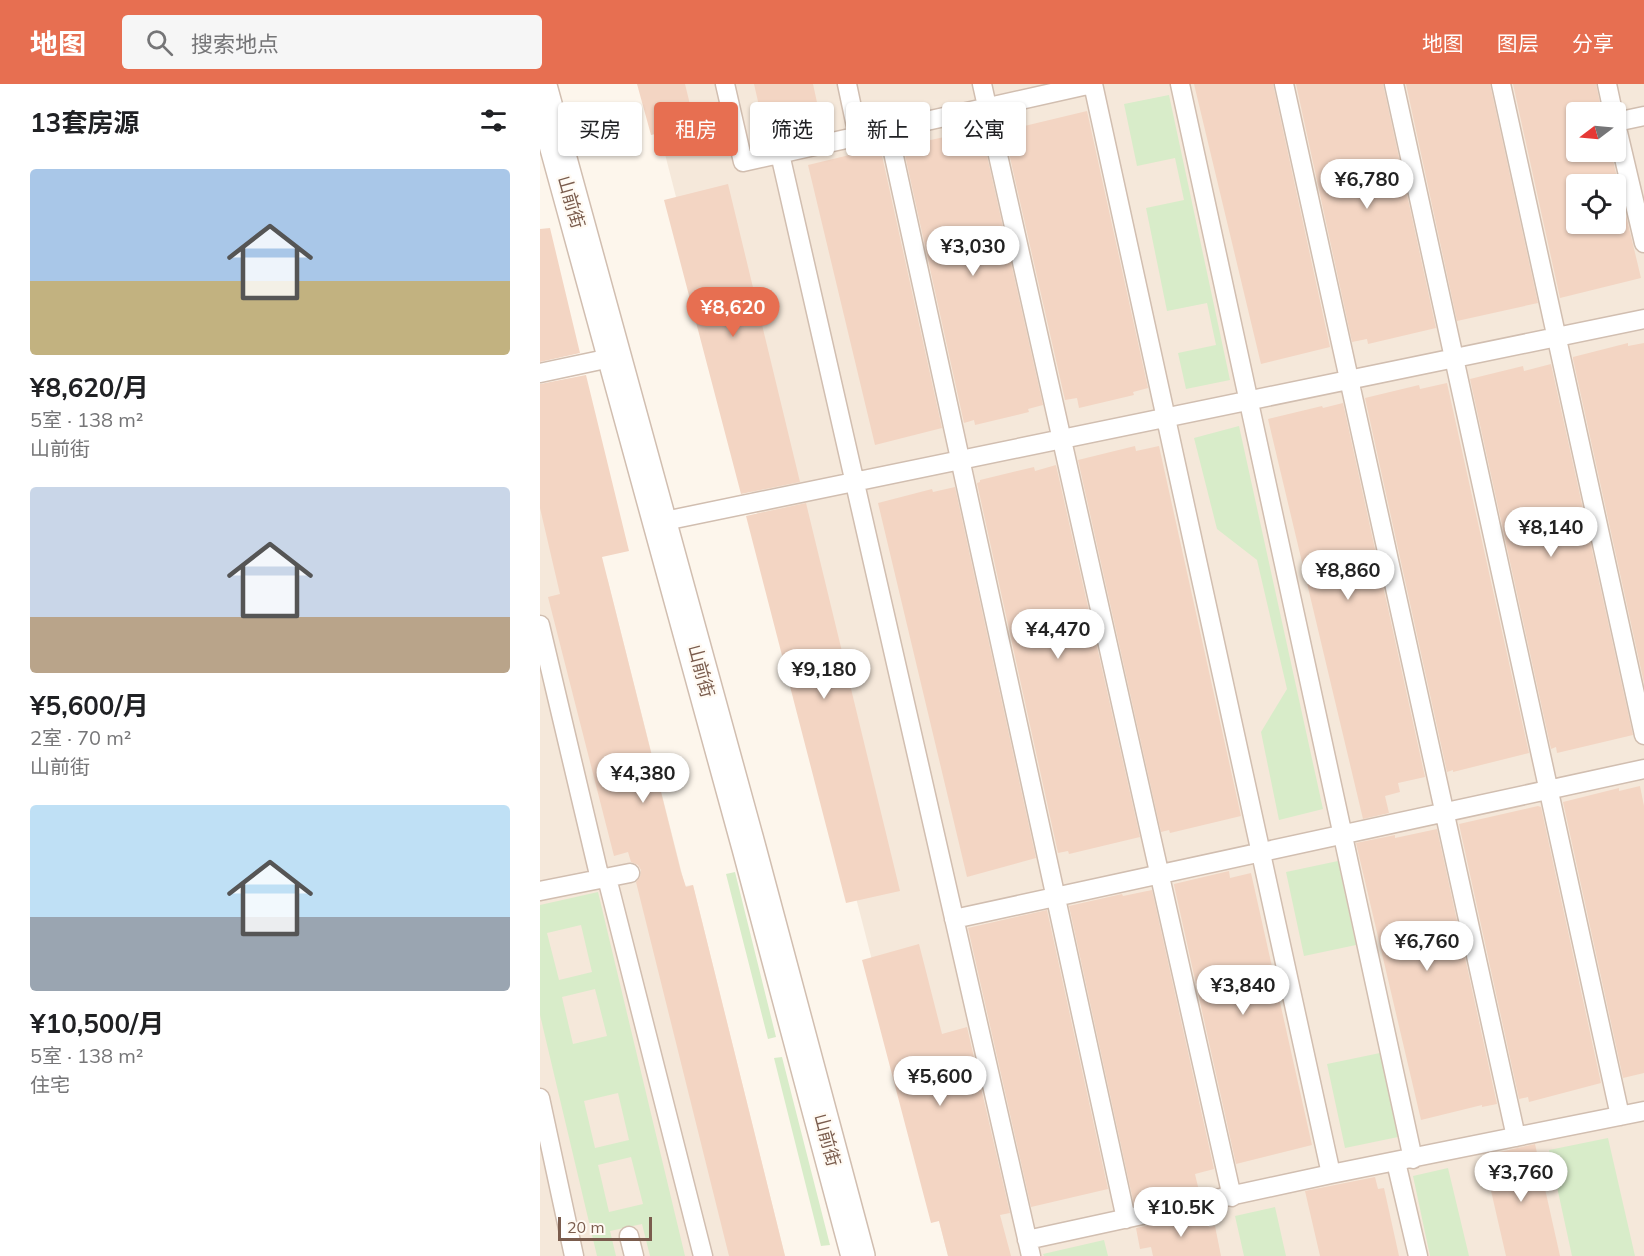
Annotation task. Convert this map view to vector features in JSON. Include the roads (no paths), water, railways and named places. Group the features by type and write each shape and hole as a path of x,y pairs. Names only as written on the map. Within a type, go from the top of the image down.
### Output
{"street":[{"name":"山前街","path":"540,86 858,1256"}],"lane":[{"path":"725,84 743,162 771,156"},
{"path":"848,84 851,102"},
{"path":"982,84 986,102"},
{"path":"1010,102 1093,84 1331,1174"},
{"path":"1180,84 1342,834 1405,1160 1418,1256"},
{"path":"1284,84 1516,1137"},
{"path":"1394,84 1620,1116"},
{"path":"1501,84 1644,735"},
{"path":"1607,84 1611,102"},
{"path":"1626,120 1644,116"},
{"path":"780,156 1029,1248 1126,1219 1331,1174 1644,1111"},
{"path":"894,156 1126,1219"},
{"path":"998,156 1232,1197"},
{"path":"1625,162 1644,243"},
{"path":"660,522 1644,319"},
{"path":"540,373 615,357"},
{"path":"540,626 603,878 703,1256"},
{"path":"954,919 1644,769"},
{"path":"540,891 630,873"},
{"path":"540,1098 574,1256"},
{"path":"629,1236 634,1256"}]}
